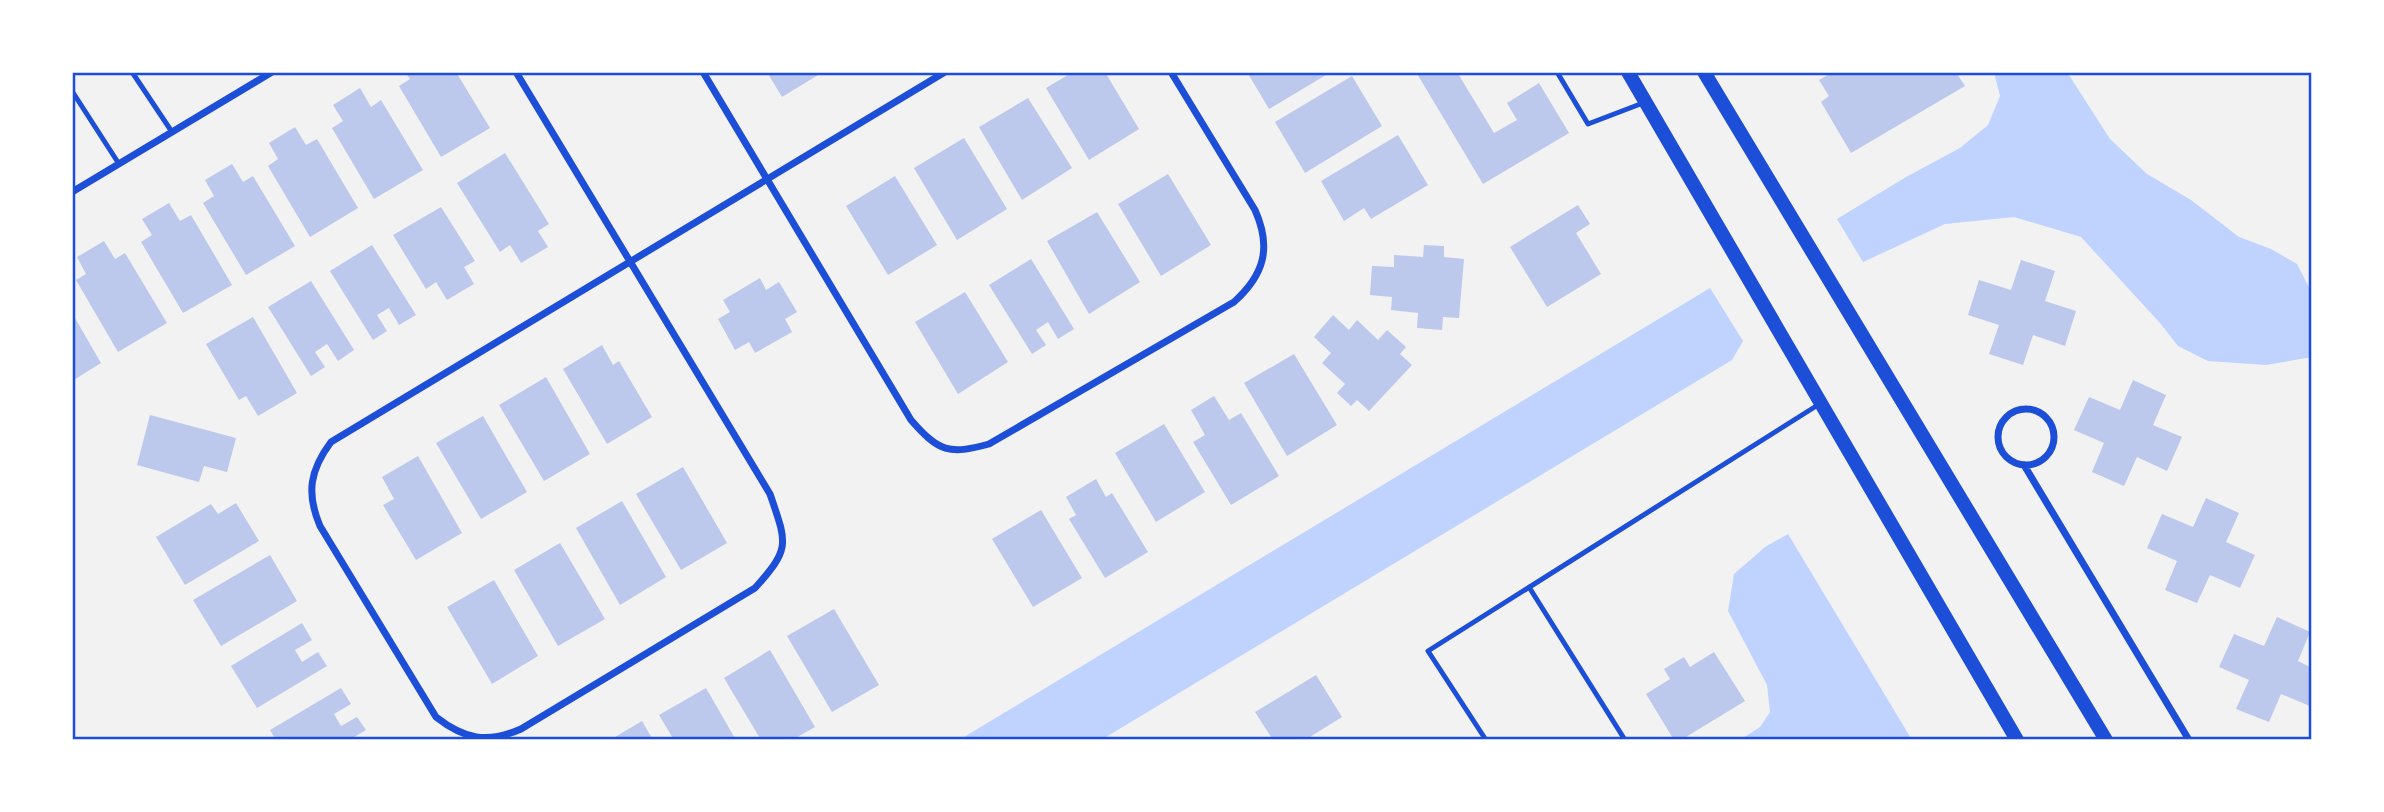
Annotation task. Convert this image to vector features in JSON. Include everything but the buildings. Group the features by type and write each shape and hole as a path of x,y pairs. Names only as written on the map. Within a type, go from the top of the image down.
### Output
{"main road":[{"path":"1628,72 2017,740"},
{"path":"1704,72 2106,740"}],"street":[{"path":"72,192 272,72"},
{"path":"516,72 629,261 770,494 784,546 775,566 755,588 521,729 504,737 471,737 452,729 436,717 320,526 313,509 312,478 318,459 331,442 629,261 945,72"},
{"path":"703,72 911,419 927,439 944,449 963,451 989,444 1234,302 1249,288 1260,270 1264,250 1262,227 1255,210 1171,72"},
{"path":"2024,465 2039,462 2049,453 2054,435 2048,420 2041,413 2027,409 2007,417 2000,426 2000,445 2007,457 2024,465 2189,740"}],"lane":[{"path":"132,72 172,132"},
{"path":"1557,72 1588,124 1647,102"},
{"path":"72,91 119,164"},
{"path":"1486,740 1428,651 1821,403"},
{"path":"1529,587 1625,740"}],"water":[{"path":"1994,72 2067,72 2110,139 2147,174 2191,200 2239,237 2271,249 2297,264 2312,293 2312,357 2266,365 2208,361 2178,346 2081,237 2014,217 1945,224 1863,262 1837,219 1960,148 1988,125 2000,96"},
{"path":"1710,288 1743,341 1732,360 1101,740 959,740"},
{"path":"1788,534 1912,740 1740,740 1760,727 1770,712 1767,685 1728,611 1734,574 1765,547"}]}
